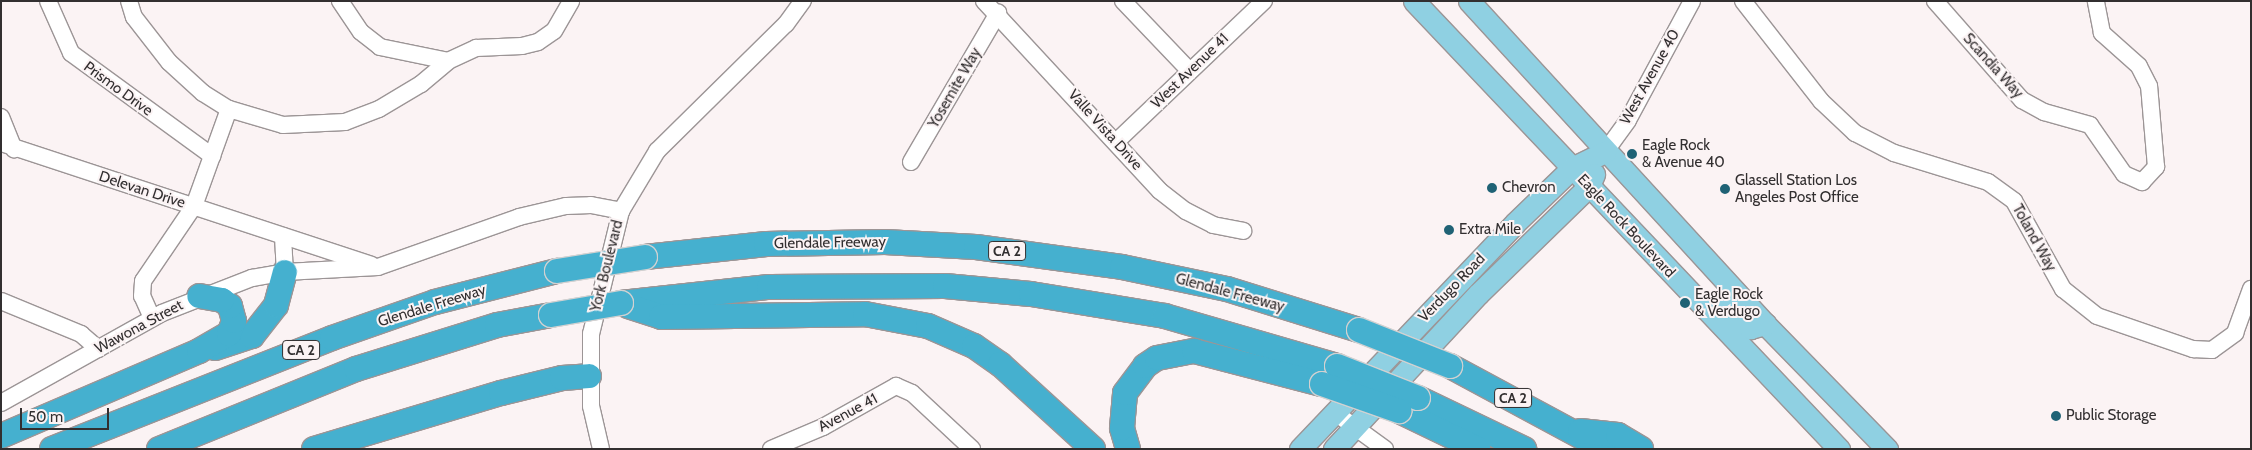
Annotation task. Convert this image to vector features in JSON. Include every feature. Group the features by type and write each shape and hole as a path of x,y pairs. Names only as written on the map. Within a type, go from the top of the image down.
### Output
{"highway":[{"name":"Glendale Freeway","path":"52,449 332,338 435,302 557,271 645,257 766,244 886,242 976,247 1122,267 1217,287 1359,330 1450,366 1575,430 1604,449"},
{"path":"199,351 252,336 276,305 285,272"},
{"name":"CA 2","path":"159,449 356,369 496,325 628,304 769,287 865,284 1003,291 1165,316 1336,366 1418,398 1524,449"},
{"path":"1,436 199,351 229,334 234,321 230,306 222,300 199,296"},
{"path":"628,304 661,317 866,314 928,326 974,346 1000,364 1093,449"},
{"path":"1128,449 1122,428 1125,393 1144,366 1157,358 1194,351 1322,384 1399,411 1478,449"},
{"path":"314,449 501,393 562,378 589,376"},
{"path":"1575,430 1618,435 1642,449"}],"main road":[{"name":"Eagle Rock Boulevard","path":"1414,1 1839,449"},
{"path":"1469,1 1765,324 1887,449"},
{"name":"Verdugo Road","path":"1300,449 1428,311 1572,168 1606,152"},
{"name":"Verdugo Road","path":"1334,449 1478,294 1589,186 1606,152"},
{"path":"1704,308 1722,300 1750,328 1765,324"}],"street":[{"name":"Prismo Drive","path":"48,1 71,53 212,156"},
{"path":"128,1 134,17 169,62 203,93 229,109 283,125 345,122 387,104 421,84 448,61 476,48 522,46 538,42 554,31 571,1"},
{"path":"340,1 361,32 380,47 448,61"},
{"name":"York Boulevard","path":"601,449 589,376 591,334 621,211 657,151 786,24 803,1"},
{"name":"Valle Vista Drive","path":"984,1 998,13 1160,191 1186,211 1213,224 1244,231"},
{"path":"1123,1 1188,70"},
{"name":"West Avenue 41","path":"1117,142 1188,70 1264,1"},
{"name":"West Avenue 40","path":"1606,152 1628,120 1692,1"},
{"name":"Toland Way","path":"1743,1 1821,102 1855,133 1894,153 1988,182 2014,200 2063,289 2097,316 2193,350 2212,350 2235,333 2251,289"},
{"name":"Scandia Way","path":"1935,1 2022,100 2044,112 2090,125 2124,174 2142,182 2156,167 2149,86 2139,66 2102,34 2096,1"},
{"name":"Yosemite Way","path":"911,162 998,13"},
{"path":"152,318 142,296 143,281 194,206 229,109"},
{"path":"1,117 7,146"},
{"name":"Delevan Drive","path":"7,146 378,267"},
{"path":"283,236 285,272 378,267 519,218 557,209 591,205 621,211"},
{"name":"Wawona Street","path":"1,403 152,318 199,296 252,278 285,272"},
{"path":"1,301 81,334 98,349"},
{"name":"Avenue 41","path":"771,449 823,427 896,386 912,393 972,449"},
{"path":"1334,412 1385,449"}],"place":[{"name":"Eagle Rock & Avenue 40","path":"1632,154"},
{"name":"Chevron","path":"1492,188"},
{"name":"Glassell Station Los Angeles Post Office","path":"1725,189"},
{"name":"Extra Mile","path":"1449,230"},
{"name":"Eagle Rock & Verdugo","path":"1685,303"},
{"name":"Public Storage","path":"2056,416"}]}
